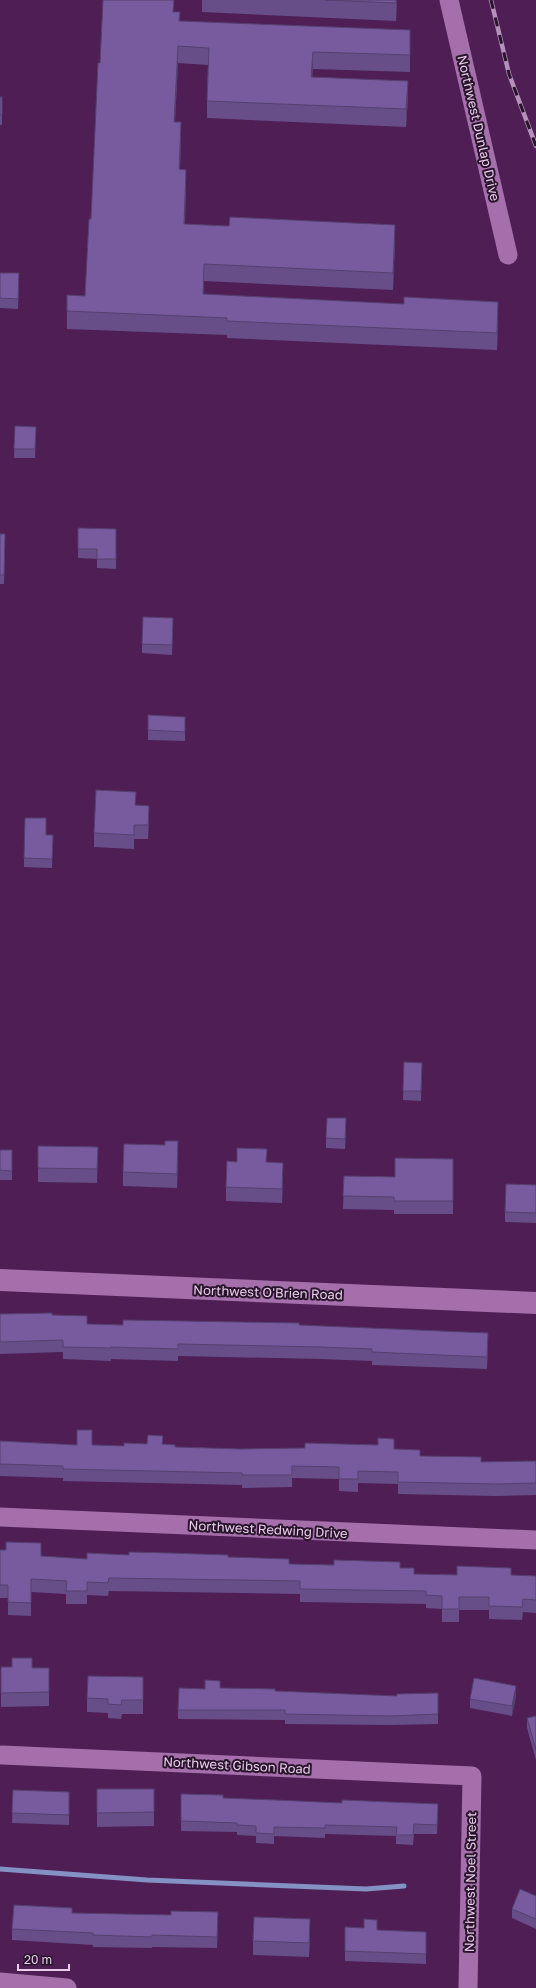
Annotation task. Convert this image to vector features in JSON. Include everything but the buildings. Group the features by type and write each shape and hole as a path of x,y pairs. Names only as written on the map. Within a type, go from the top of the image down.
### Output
{"street":[{"name":"Northwest Dunlap Drive","path":"449,0 508,255"},
{"name":"Northwest O'Brien Road","path":"0,1280 536,1303"},
{"name":"Northwest Redwing Drive","path":"0,1517 536,1540"},
{"name":"Northwest Gibson Road","path":"2,1755 472,1776"},
{"name":"Northwest Noel Street","path":"468,1988 472,1776"},
{"path":"0,1982 67,1988"}],"waterway":[{"path":"0,1869 147,1880 366,1889 404,1886"}],"railway":[{"path":"491,0 509,74 536,146"}]}
